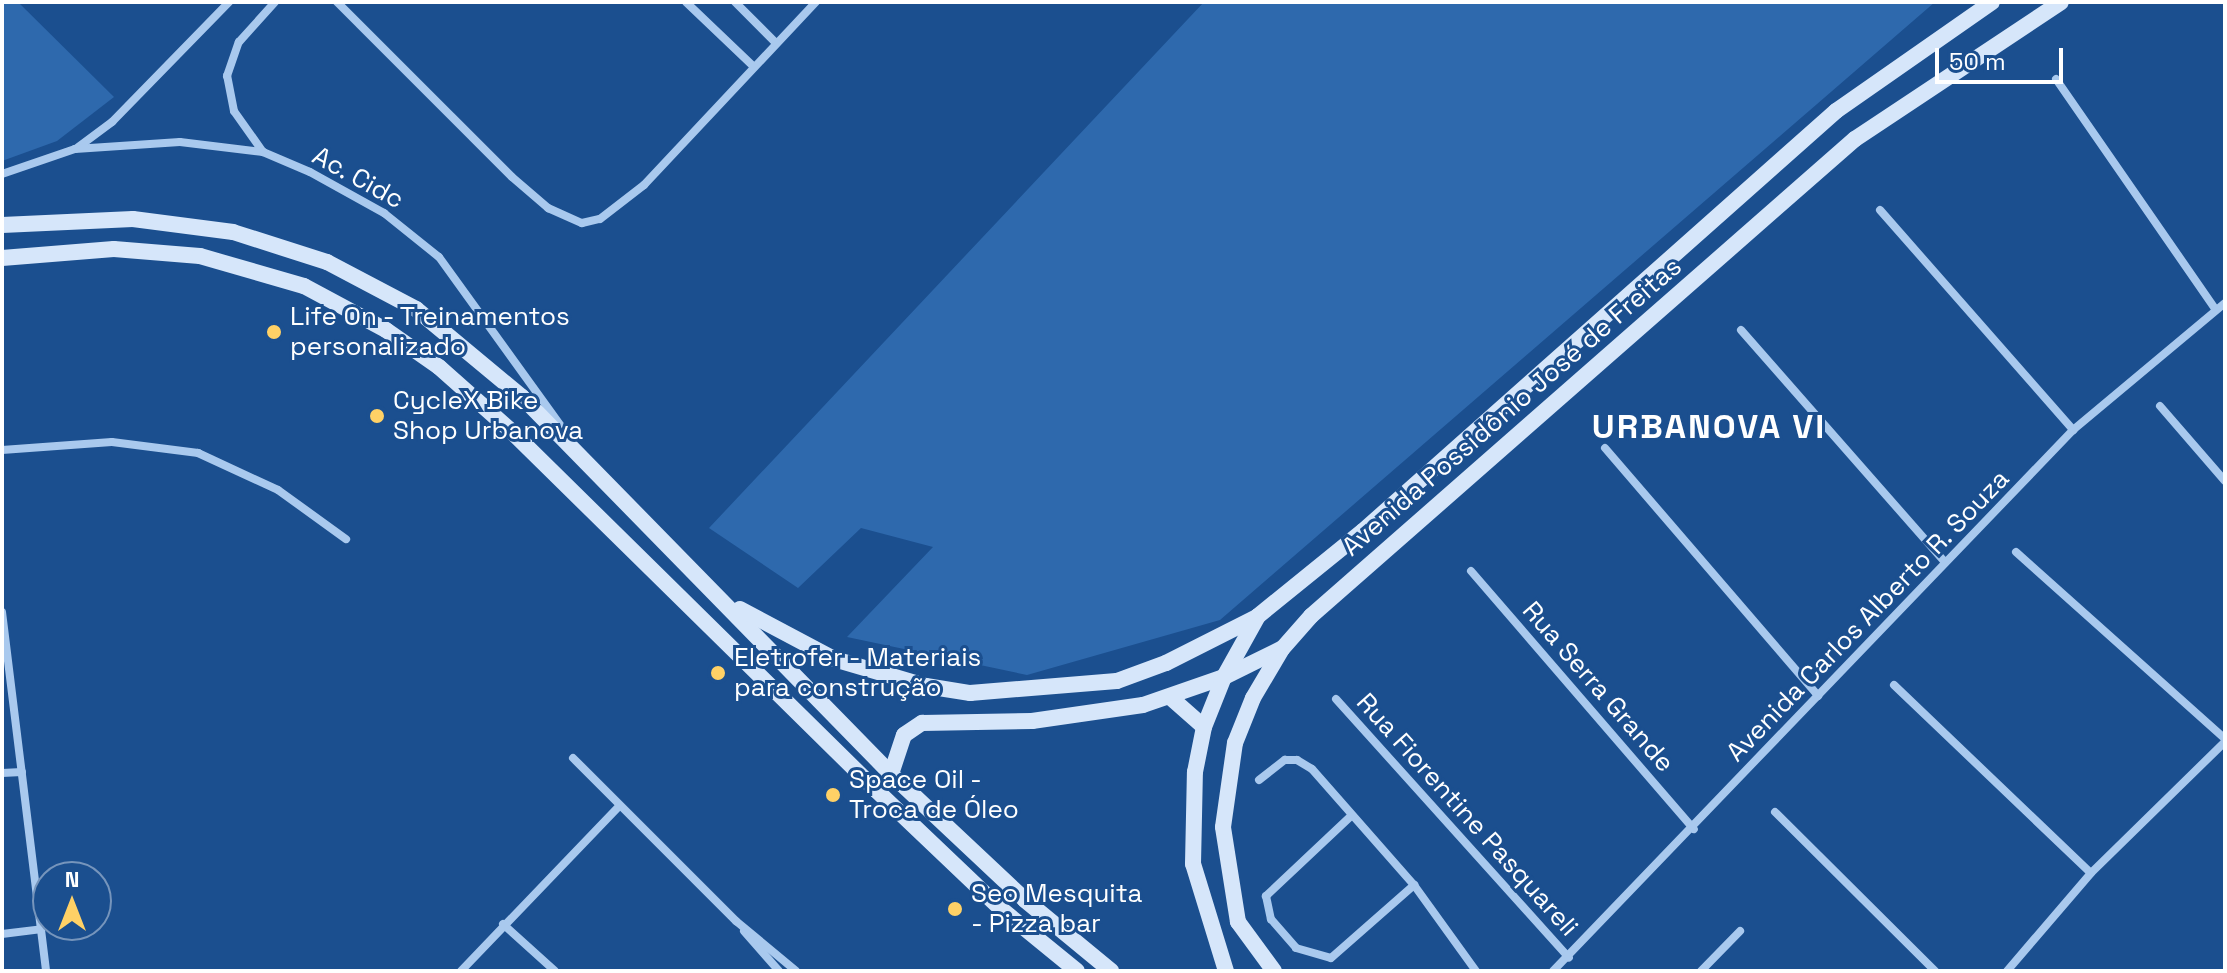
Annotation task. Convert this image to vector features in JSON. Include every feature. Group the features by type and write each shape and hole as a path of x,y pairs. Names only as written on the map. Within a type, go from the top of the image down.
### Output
{"street":[{"path":"75,149 112,122 229,2"},
{"path":"263,152 234,111 227,76 239,42 275,2"},
{"path":"337,2 512,177 548,208 582,223 600,219 644,185 775,42 816,2"},
{"path":"686,2 754,67"},
{"path":"735,2 775,42"},
{"name":"Avenida Possidônio José de Freitas","path":"1226,971 1208,922 1193,864 1195,772 1204,727 1224,677 1258,616 1363,531 1836,111 1992,2"},
{"name":"Avenida Possidônio José de Freitas","path":"1274,971 1238,922 1223,827 1235,743 1253,698 1282,649 1311,616 1855,139 2061,2"},
{"path":"2056,79 2215,309"},
{"name":"Ac. Cidc","path":"2,174 75,149 180,142 263,152 352,192 427,246 518,362 586,462"},
{"path":"1880,210 2073,430"},
{"path":"2,225 96,218 165,221 255,237 327,262 374,284 450,334 586,462 728,603 891,774 1025,900 1111,971"},
{"path":"2,258 114,249 200,256 304,286 386,330 439,367 510,430 876,790 1001,909 1077,971"},
{"name":"Avenida Carlos Alberto R. Souza","path":"1553,971 1694,829 2073,430 2225,303"},
{"path":"1741,330 1945,562"},
{"path":"2160,406 2225,481"},
{"path":"2,450 112,442 198,453 278,490 346,539"},
{"path":"1605,448 1818,696"},
{"path":"2007,971 2091,873 2225,740 2016,552"},
{"name":"Rua Serra Grande","path":"1471,571 1694,829"},
{"path":"728,603 834,659 926,686 970,693 1117,681 1166,663 1258,616"},
{"path":"2,612 32,861"},
{"path":"891,774 904,735 922,723 1048,720 1170,697 1224,677 1282,649"},
{"path":"1894,685 2091,873"},
{"path":"1170,697 1204,727"},
{"name":"Rua Fiorentine Pasquareli","path":"1336,699 1569,958"},
{"path":"573,758 736,921 796,971"},
{"path":"1259,780 1275,763 1297,760 1312,769 1414,885 1476,971"},
{"path":"2,773 22,772"},
{"path":"461,971 619,806"},
{"path":"1775,812 1935,971"},
{"path":"1351,816 1266,896 1271,919 1296,948 1331,958 1414,885"},
{"path":"736,921 779,971"},
{"path":"1208,922 1215,971"},
{"path":"503,924 555,971"},
{"path":"2,934 32,930"},
{"path":"1701,971 1740,931"},
{"path":"42,941 46,970"}],"shaded area":[{"path":"2,2 18,2 114,97 57,141 2,161"},
{"path":"1204,2 1935,2 1220,620 1027,675 847,637 933,547 861,528 798,588 709,528"}],"place":[{"name":"Life On - Treinamentos personalizado","path":"274,332"},
{"name":"CycleX Bike Shop Urbanova","path":"377,416"},
{"name":"Eletrofer - Materiais para construção","path":"718,673"},
{"name":"Space Oil - Troca de Óleo","path":"833,795"},
{"name":"Seo Mesquita - Pizza bar","path":"955,909"}],"district":[{"name":"URBANOVA VI","path":"1709,427"}]}
